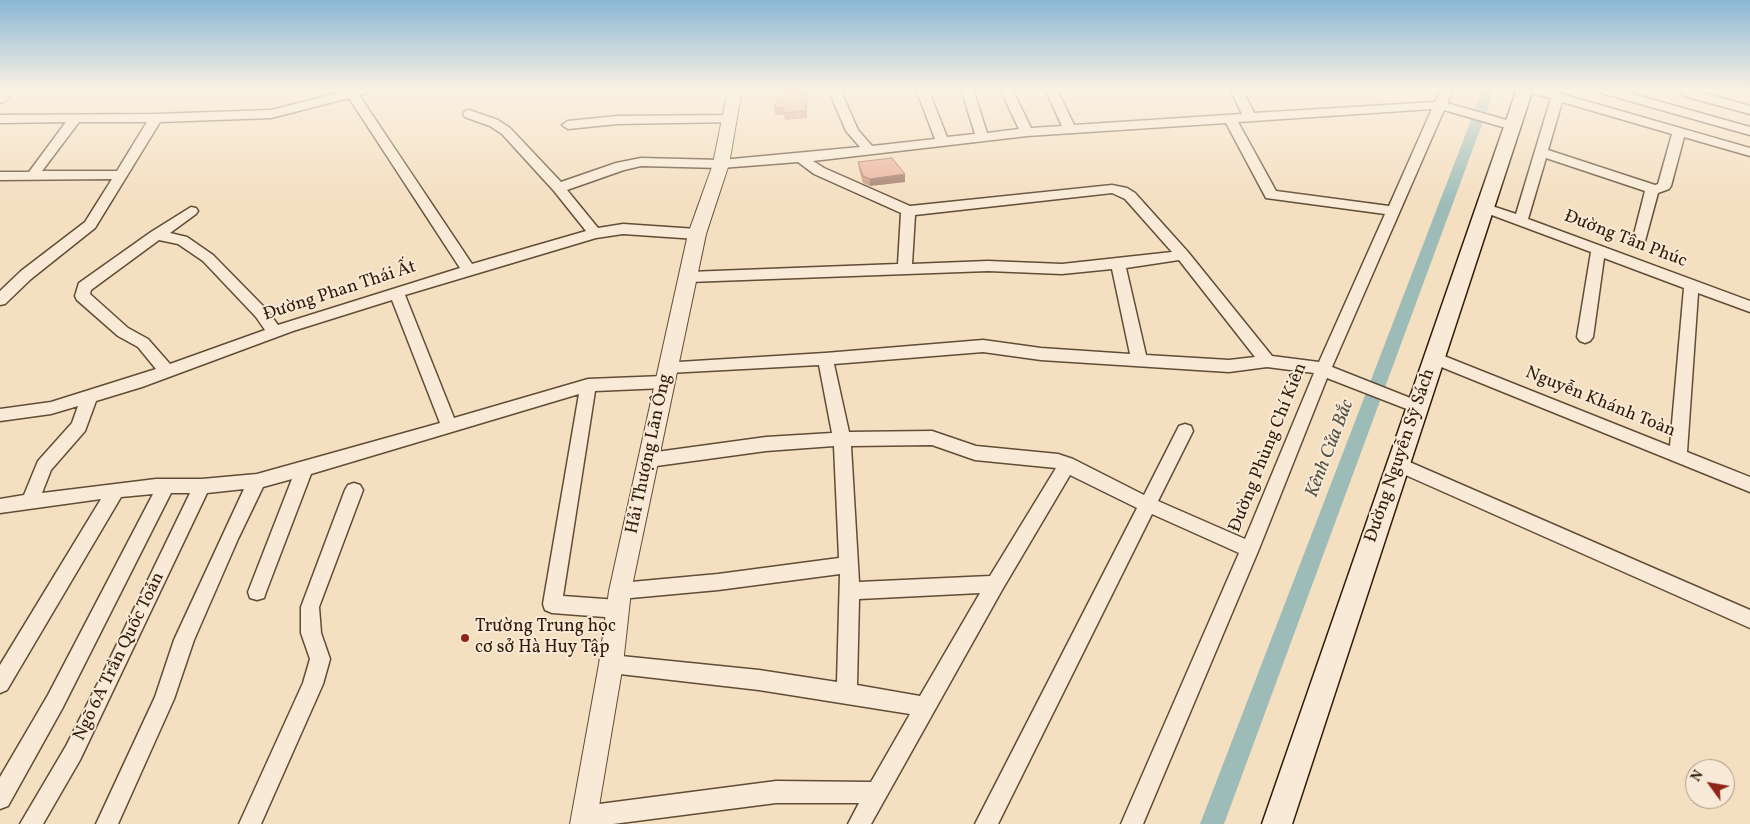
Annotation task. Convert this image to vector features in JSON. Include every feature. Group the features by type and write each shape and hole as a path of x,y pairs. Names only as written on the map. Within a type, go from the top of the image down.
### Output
{"main road":[{"name":"Đường Nguyễn Sỹ Sách","path":"1278,824 1513,127"}],"street":[{"path":"32,175 69,127"},
{"path":"0,300 26,275 90,225 150,127"},
{"path":"372,127 469,270"},
{"path":"501,127 559,188 595,233"},
{"name":"Hải Thượng Lãn Ông","path":"584,821 612,664 619,600 697,234 721,164 728,127"},
{"path":"850,127 869,150"},
{"path":"937,127 942,141"},
{"path":"979,127 982,136"},
{"path":"1025,127 1027,132"},
{"path":"559,188 629,164 641,162 721,164 801,158 982,136 1095,127"},
{"path":"1235,127 1271,195 1394,212"},
{"name":"Đường Phùng Chí Kiên","path":"1132,824 1250,549 1323,369 1434,127"},
{"path":"1521,220 1548,127"},
{"path":"1666,127 1750,152"},
{"path":"1738,127 1750,131"},
{"path":"1540,152 1653,189 1664,186 1679,131"},
{"path":"801,158 819,172 908,210 1117,190 1130,196 1183,255 1267,361"},
{"path":"0,176 120,175"},
{"path":"1640,238 1653,189"},
{"name":"Đường Tân Phúc","path":"1486,208 1750,307"},
{"path":"905,270 908,210"},
{"path":"167,372 143,343 123,332 82,296 84,287 190,211"},
{"name":"Đường Phan Thái Ất","path":"0,416 51,408 167,372 275,332 469,270 595,233 624,230 697,234"},
{"path":"156,235 182,240 208,258 261,313 275,332"},
{"path":"1585,337 1598,250"},
{"path":"689,277 988,266 1062,269 1183,255"},
{"path":"1118,264 1139,360"},
{"path":"1678,457 1691,285"},
{"path":"397,293 449,426"},
{"path":"0,506 156,486 202,486 258,481 588,385 825,359 983,346 1041,354 1229,366 1267,361 1304,364 1323,369 1417,407"},
{"name":"Nguyễn Khánh Toàn","path":"1434,358 1750,485"},
{"path":"825,359 842,439 850,591 847,692"},
{"path":"588,385 552,604 619,600 718,582 848,565"},
{"path":"30,501 44,466 79,426 90,396"},
{"path":"986,824 1146,504 1185,431"},
{"path":"649,460 739,447 842,439 932,438 975,453 1045,458 1067,464 1146,504 1250,549"},
{"path":"859,824 995,584 1067,464"},
{"path":"1398,464 1750,619"},
{"path":"257,592 304,469"},
{"path":"107,824 164,699 184,640 221,555 258,481"},
{"name":"Ngõ 6A Trần Quốc Toản","path":"32,824 73,753 100,700 202,486"},
{"path":"0,798 56,702 164,487"},
{"path":"0,683 116,490"},
{"path":"250,824 313,684 320,659 311,633 310,607 354,490"},
{"path":"850,591 995,584"},
{"path":"612,664 847,692 926,707"},
{"path":"584,821 776,792 876,793"}],"building":[{"path":"892,158 905,174 870,179 863,176 858,162"}],"waterway":[{"name":"Kênh Cửa Bắc","path":"1212,824 1475,127"}],"place":[{"name":"Trường Trung học cơ sở Hà Huy Tập","path":"465,638"}]}
